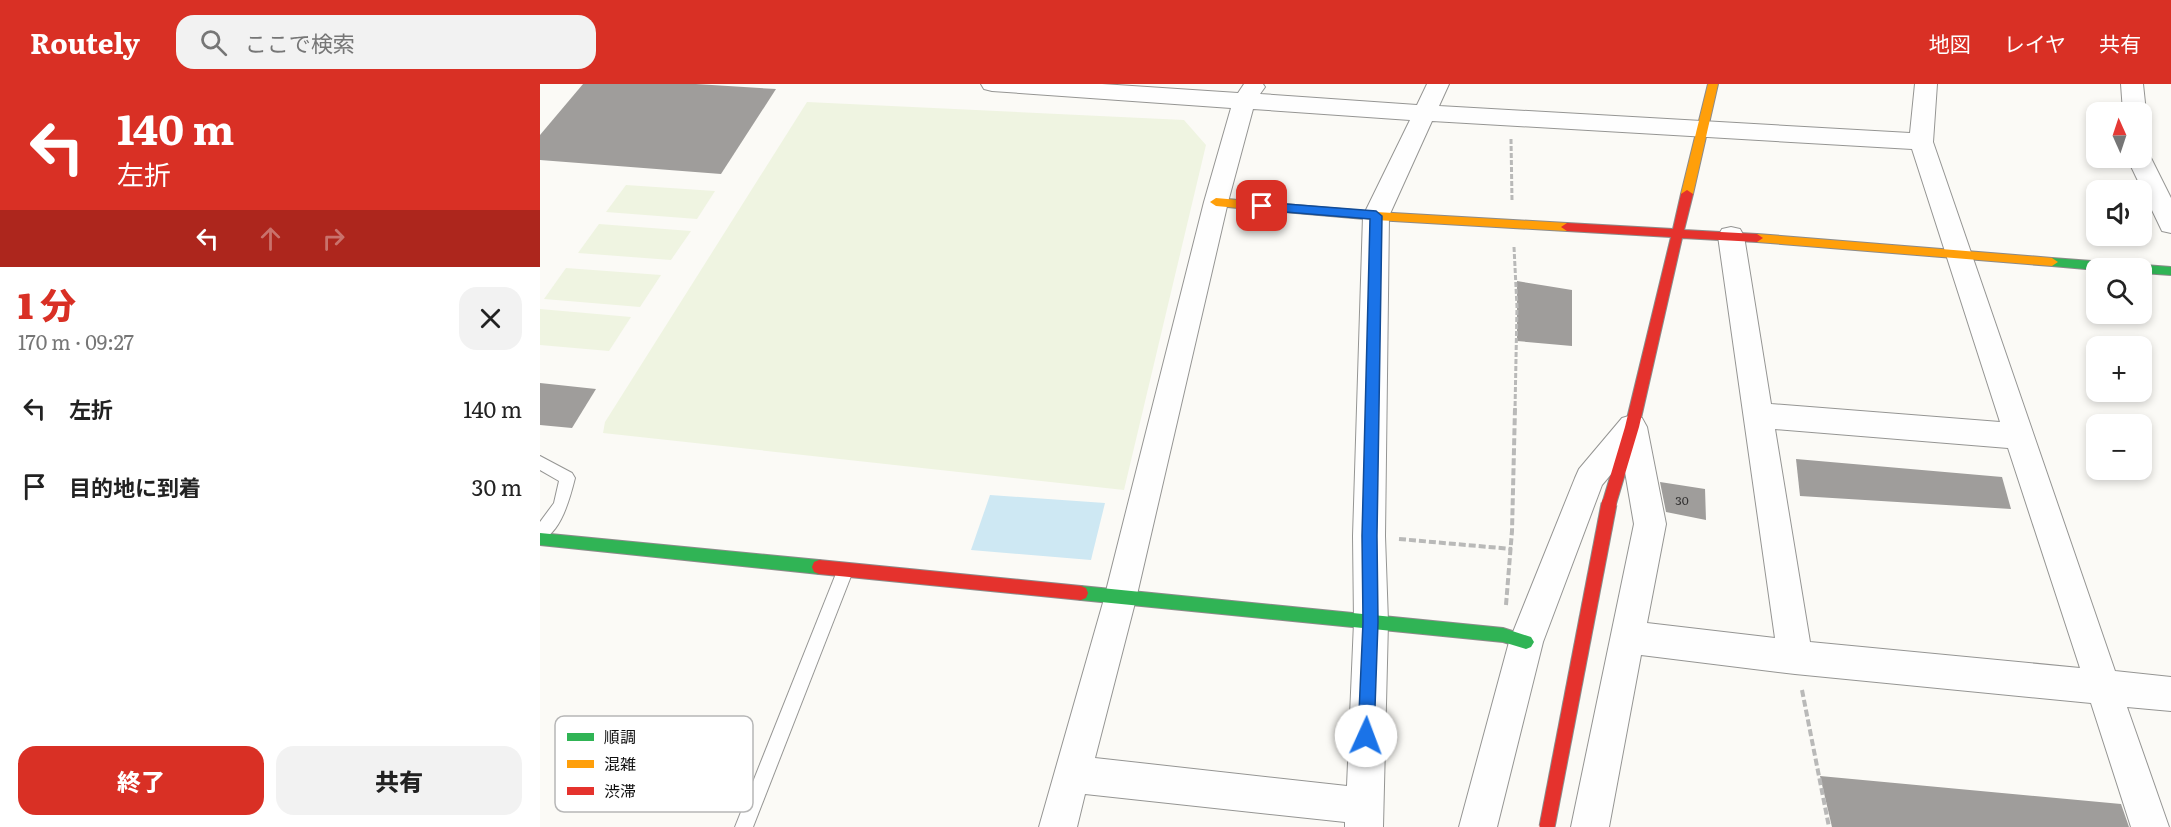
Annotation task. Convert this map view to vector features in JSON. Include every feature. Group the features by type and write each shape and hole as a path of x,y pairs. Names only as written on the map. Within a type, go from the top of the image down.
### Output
{"street":[{"path":"992,84 1250,93 1424,113 1921,142"},
{"path":"1071,774 1364,816 1371,622 1370,536 1376,216 1438,84"},
{"path":"1547,827 1609,504 1632,427 1713,84"},
{"path":"1926,84 1921,142 2150,827"},
{"path":"2132,84 2133,102"},
{"path":"1058,827 1120,599 1216,202 1250,93"},
{"path":"2144,168 2171,224"},
{"path":"1216,202 1376,216 1731,236 2171,271"},
{"path":"1731,236 1795,657"},
{"path":"1757,415 2019,436"},
{"path":"1590,827 1650,524 1632,427"},
{"path":"1478,827 1514,638 1590,478 1632,427"},
{"path":"540,539 1514,638"},
{"path":"1629,637 1795,657 2171,694"}],"lane":[{"path":"540,462 567,478 561,506 540,534"},
{"path":"753,804 845,571"},
{"path":"744,827 750,812"}],"path":[{"path":"1511,118 1512,223 1517,275 1512,549 1514,638"},
{"path":"1370,536 1512,549"},
{"path":"1795,657 1828,827"}],"green space":[{"path":"807,102 1184,120 1206,145 1124,490 603,433 605,422"},
{"path":"626,185 715,191 697,219 606,212"},
{"path":"599,224 691,231 671,260 578,253"},
{"path":"566,268 661,275 640,307 544,299"},
{"path":"540,309 631,317 609,351 540,345"}],"water":[{"path":"990,495 1105,503 1091,560 971,550"}],"building":[{"path":"583,84 696,84 776,89 721,174 540,160 540,135"},
{"path":"1517,281 1572,290 1572,346 1517,341"},
{"path":"540,383 596,389 572,428 540,425"},
{"path":"1796,459 2002,477 2011,509 1800,496"},
{"path":"1660,482 1705,489 1706,520 1666,512"},
{"path":"1820,776 2121,804 2129,827 1832,827"}],"traffic: fast":[{"path":"2052,262 2171,271"},
{"path":"540,539 819,567"},
{"path":"1081,593 1503,635 1526,642"}],"traffic: slow":[{"path":"1687,194 1713,84"},
{"path":"1216,202 1376,216 1567,227"},
{"path":"1757,238 2052,262"}],"traffic: jam":[{"path":"1609,504 1632,427 1687,194"},
{"path":"1567,227 1757,238"},
{"path":"1547,827 1609,504"},
{"path":"819,567 1081,593"}],"route":[{"path":"1262,206 1376,216 1370,536 1371,622 1366,736"}]}
